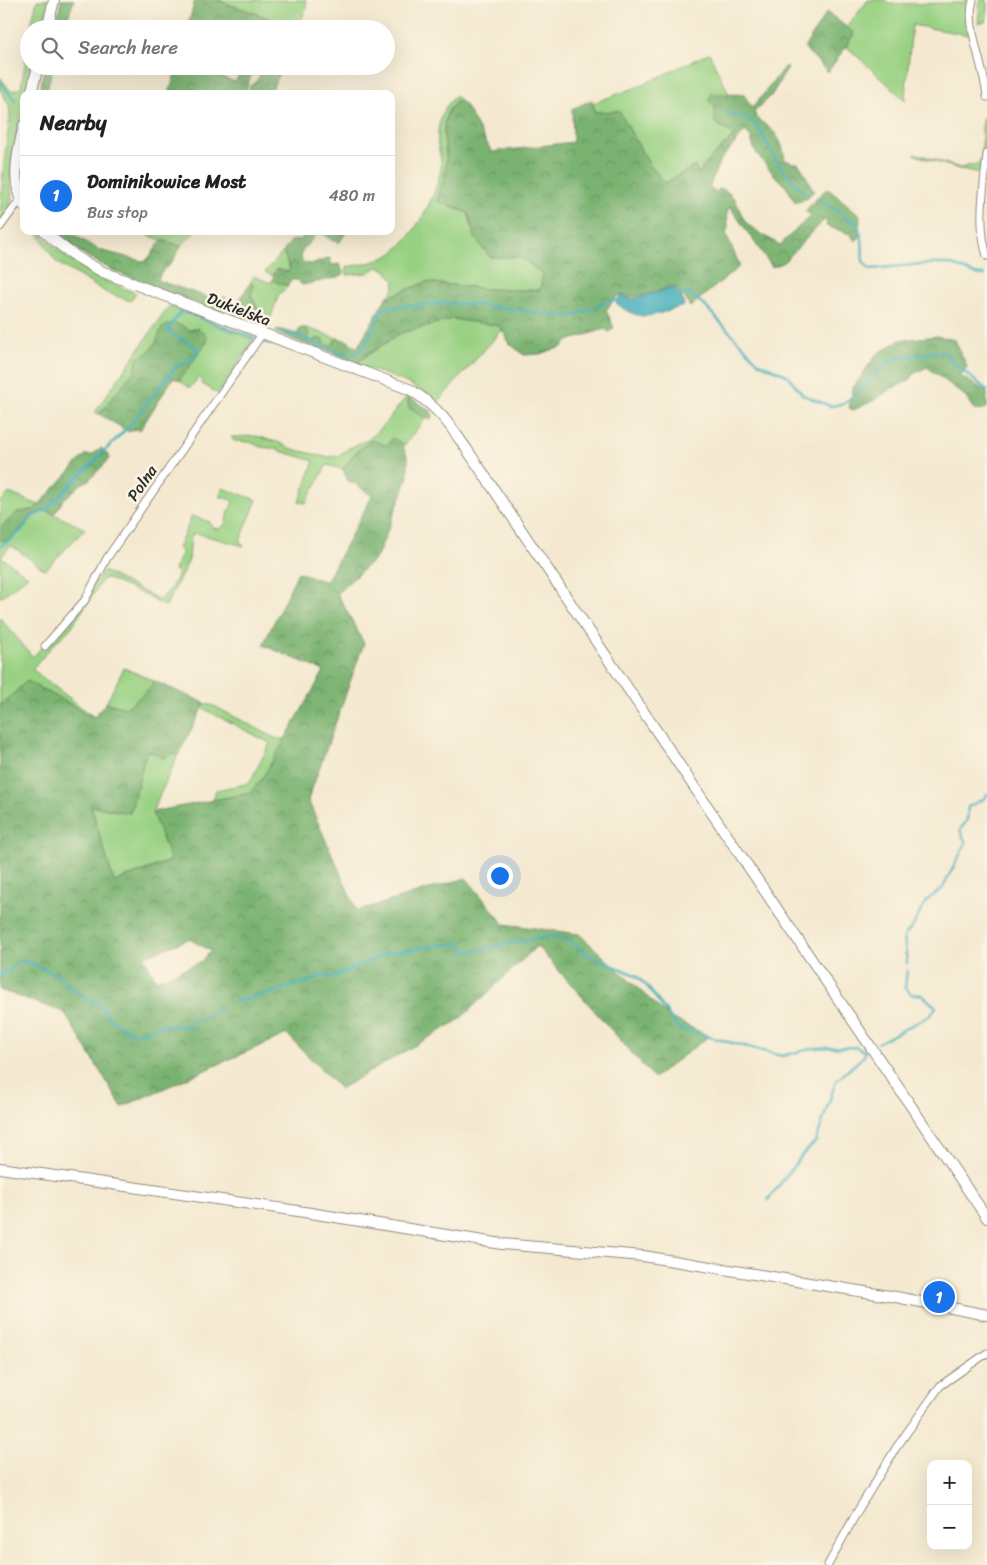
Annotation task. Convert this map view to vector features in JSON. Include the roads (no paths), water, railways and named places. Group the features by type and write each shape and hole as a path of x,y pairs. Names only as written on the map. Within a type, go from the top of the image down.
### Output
{"main road":[{"path":"49,20 54,0"},
{"path":"32,90 36,75"},
{"path":"20,144 16,176 20,194"},
{"name":"Dukielska","path":"48,235 78,259 102,272 412,390 430,402 446,419 691,784 987,1218"},
{"path":"0,1168 298,1210 502,1244 643,1256 896,1297 987,1315"}],"street":[{"path":"973,0 970,8 976,50 986,86 987,97"},
{"path":"987,154 982,213 984,245 987,256"},
{"path":"0,227 20,205"},
{"name":"Polna","path":"45,646 84,600 107,558 262,334"},
{"path":"828,1565 857,1512 896,1448 940,1386 987,1354"}],"water":[{"path":"674,287 677,295 682,297 684,306 657,314 641,316 625,310 616,303 620,296 635,299"}],"waterway":[{"path":"0,81 15,101"},
{"path":"727,112 753,122 762,133 783,171 807,193"},
{"path":"820,200 858,225 862,239 863,261 870,269 918,264 948,264 975,274 985,275"},
{"path":"674,296 691,294 706,307 759,363 787,375 803,395 830,406 843,404 893,359 942,351 987,390"},
{"path":"281,333 299,336 338,353 351,355 360,351 371,334 382,310 390,307 444,303 480,305 570,317 608,301 620,300"},
{"path":"0,547 22,530 33,516 45,511 130,425 177,365 188,362 199,349 167,331 181,311 255,338"},
{"path":"262,341 272,345"},
{"path":"907,963 904,936 913,926 926,901 942,889 966,843 960,830 967,820 968,807 985,798 987,794"},
{"path":"234,1002 265,995 322,975 330,978 391,952 460,943 466,952 551,936 569,941 589,955 635,975 647,986 679,1029 782,1056 814,1048 855,1047 865,1051 864,1056 836,1081 816,1141 802,1155 768,1200"},
{"path":"0,973 1,976 23,960 55,974 83,997 99,1002 110,1019 134,1034 165,1025 184,1027 222,1008"},
{"path":"878,1043 931,1015 936,1007 922,995 911,994 905,987 907,971"}],"place":[{"name":"Dominikowice Most","path":"939,1297"}]}
